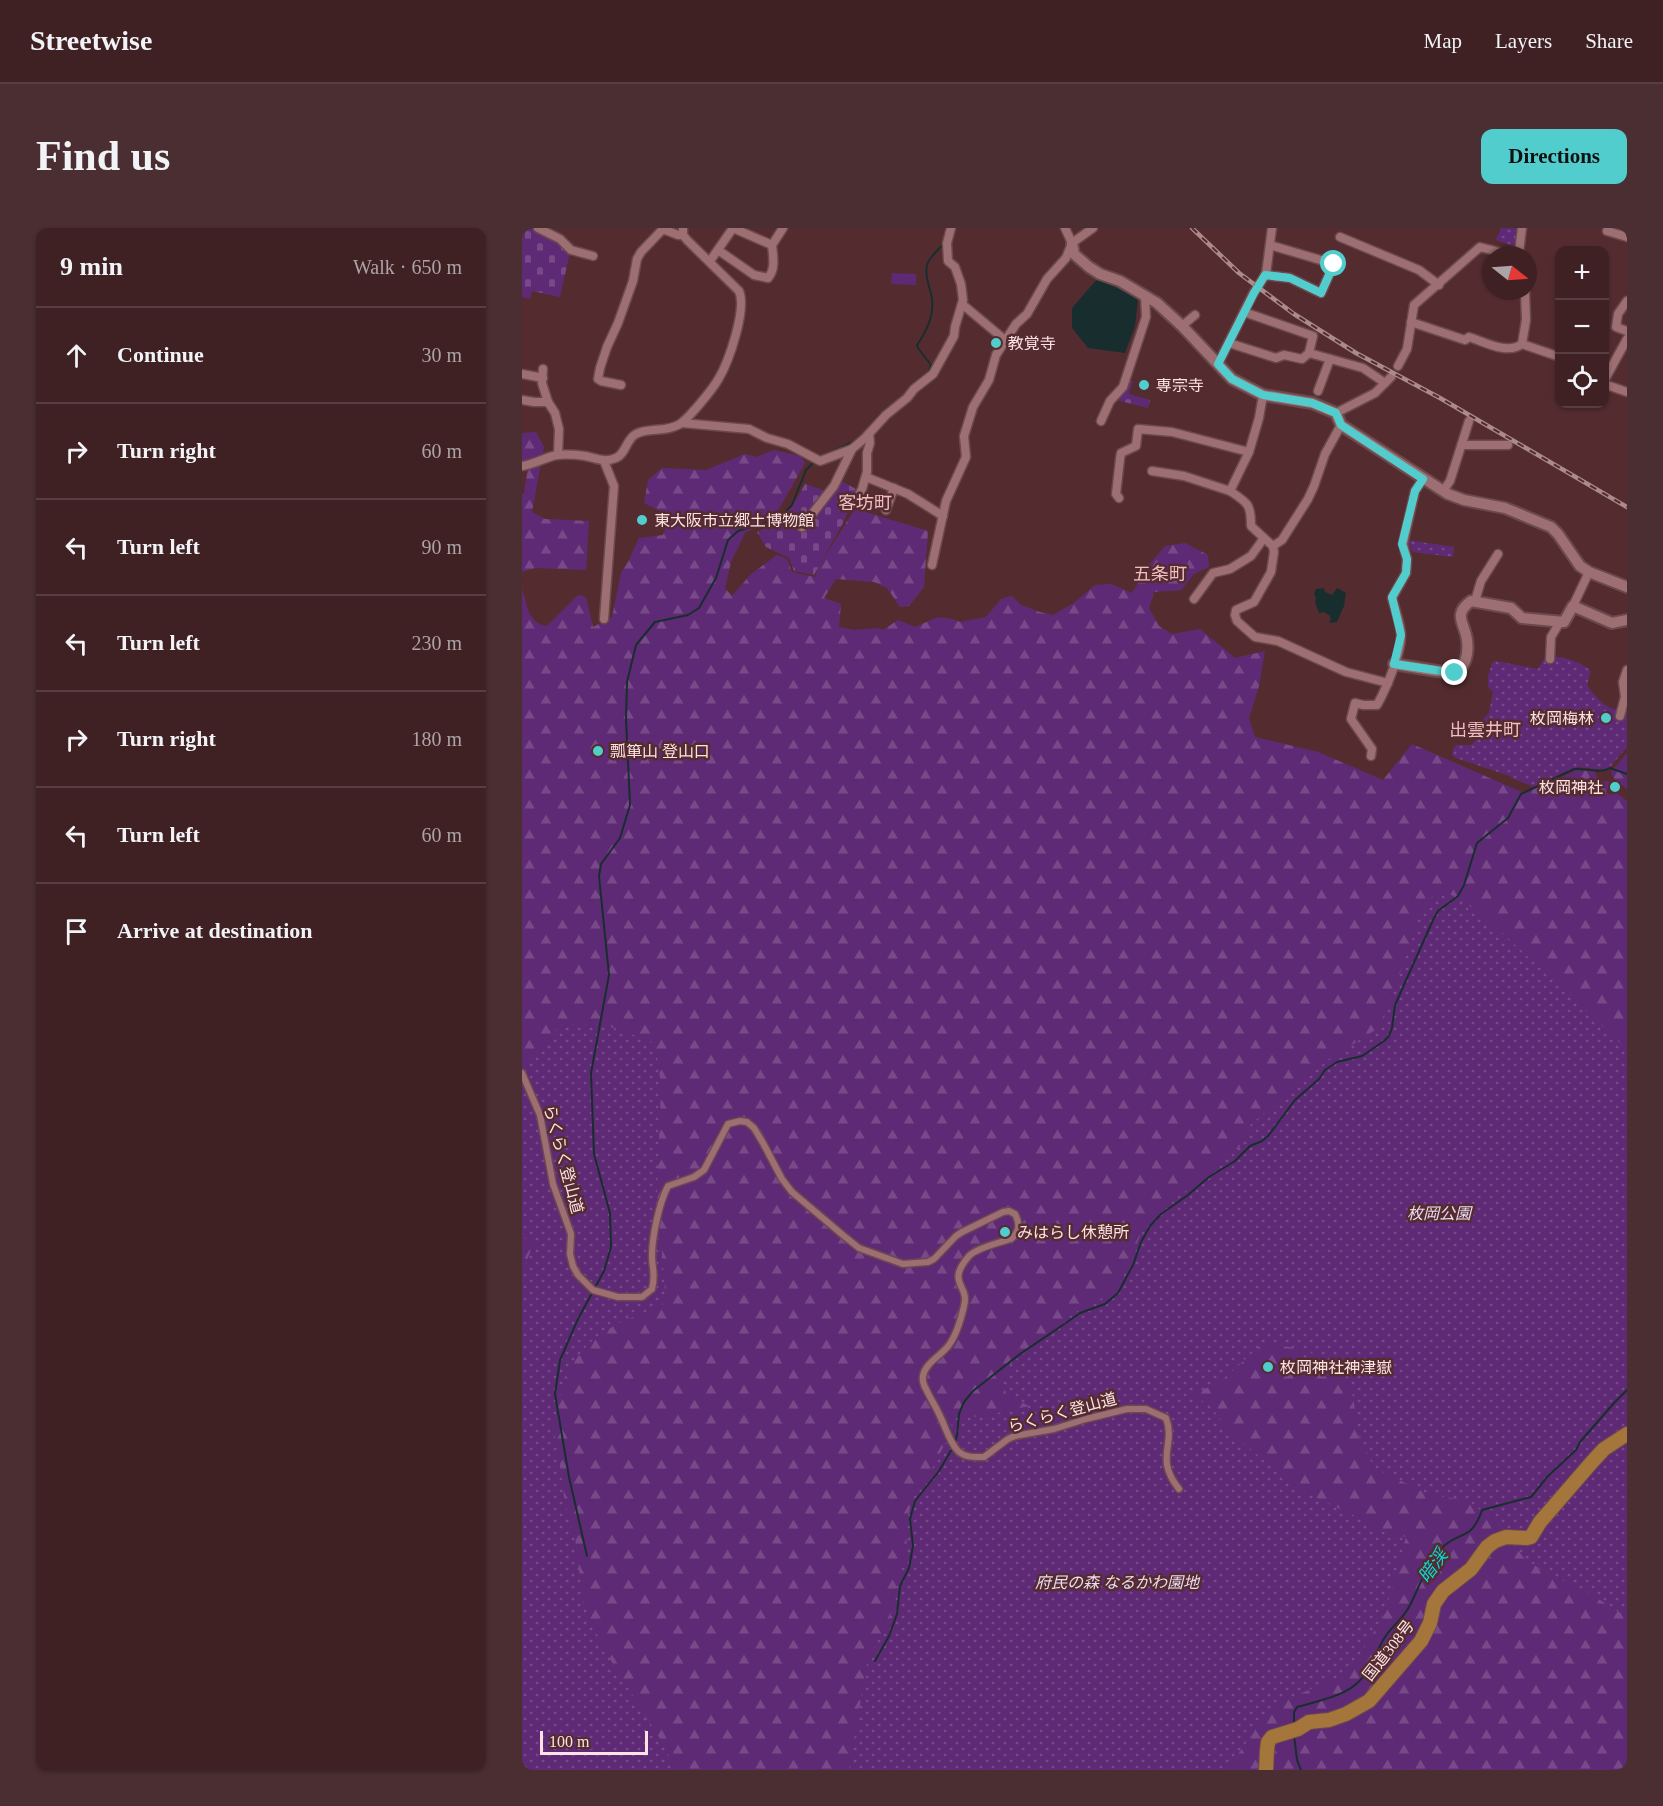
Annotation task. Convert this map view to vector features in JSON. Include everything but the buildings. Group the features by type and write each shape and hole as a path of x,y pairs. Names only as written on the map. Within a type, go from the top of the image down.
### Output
{"highway":[{"name":"国道308号","path":"1266,1770 1268,1742 1272,1737 1309,1722 1329,1720 1346,1714 1368,1701 1421,1641 1430,1623 1434,1604 1443,1591 1471,1569 1487,1547 1495,1541 1506,1537 1531,1537 1540,1522 1604,1449 1627,1434"}],"street":[{"path":"538,228 560,238 571,250 593,256"},
{"path":"522,466 536,464 558,455 584,456 604,461 617,458 633,435 643,431 666,430 682,423 714,387 730,351 741,310 742,297 739,291 683,232 678,235 663,228 641,252 637,260 633,281 607,347 598,379 621,385"},
{"path":"710,261 733,228 772,245"},
{"path":"718,250 754,275 768,278 773,269 772,245 783,228"},
{"path":"682,423 749,429 767,438 788,444 820,461 852,449 886,415 908,398 914,389 933,374 954,336 963,300 961,284 955,267 948,261 946,252 951,228"},
{"path":"1065,228 1074,254 1089,267 1120,281 1157,303 1232,379 1263,395 1312,403 1336,413 1341,425 1443,491 1464,500 1505,508 1551,527 1580,566 1589,572 1627,587"},
{"path":"932,565 946,501 966,457 964,436 973,406 989,380 996,355 1016,324 1027,314 1047,279 1066,258 1072,243 1093,228"},
{"path":"1218,364 1265,275 1272,228"},
{"path":"1520,246 1522,228"},
{"path":"1608,228 1607,231 1627,237"},
{"path":"1340,237 1419,270 1439,285"},
{"path":"1265,275 1290,278 1321,293 1334,264 1270,244"},
{"path":"1398,366 1407,348 1414,305 1480,247 1483,248"},
{"path":"1101,421 1110,401 1123,387 1146,317 1145,296"},
{"path":"1411,322 1465,340 1469,337 1508,350 1522,344 1526,320 1525,300"},
{"path":"1627,302 1618,314 1616,327 1627,331"},
{"path":"962,304 1005,340"},
{"path":"1229,343 1276,358 1284,355 1302,359 1309,352 1312,336 1244,312"},
{"path":"1182,326 1195,315"},
{"path":"1609,375 1627,339"},
{"path":"1522,344 1555,355"},
{"path":"1309,352 1363,368 1388,380 1375,393 1336,413"},
{"path":"1318,391 1330,359"},
{"path":"522,374 543,373 548,402 555,413 558,429 558,455"},
{"path":"1609,385 1627,392"},
{"path":"1230,491 1249,452 1263,395"},
{"path":"522,400 548,402"},
{"path":"1443,491 1450,481 1469,421"},
{"path":"1273,546 1282,540 1308,499 1325,454 1341,425"},
{"path":"1119,498 1116,494 1121,453 1136,446 1138,429 1172,432 1249,452"},
{"path":"855,503 867,472 867,453 870,443 868,434"},
{"path":"1462,445 1508,445"},
{"path":"802,527 834,486 852,449"},
{"path":"604,461 614,486 604,619"},
{"path":"1152,471 1184,476 1230,491 1248,503 1251,510 1251,525 1273,546 1271,572 1254,602 1236,610 1237,621 1255,637 1278,641 1346,672 1388,683"},
{"path":"866,477 908,494 943,516"},
{"path":"1371,756 1372,749 1351,719 1355,703 1377,705 1394,664 1401,635 1392,597 1406,573 1407,559 1402,544 1415,491 1423,479"},
{"path":"886,510 894,488"},
{"path":"1194,599 1213,573 1230,569 1251,556 1264,538"},
{"path":"1475,601 1481,581 1498,554"},
{"path":"1394,664 1455,673 1464,664 1468,648 1466,634 1462,628 1464,606 1475,601 1511,608 1522,618 1564,621 1589,572"},
{"path":"1573,606 1612,623 1627,620"},
{"path":"1550,659 1551,637 1560,622"},
{"path":"1620,716 1625,698 1623,682 1627,670"},
{"name":"らくらく登山道","path":"522,1073 540,1115 552,1184 572,1242 570,1254 573,1266 578,1275 593,1290 626,1298 642,1297 652,1289 655,1275 652,1256 664,1193 668,1186 694,1177 704,1170 728,1124 740,1120 747,1122 764,1143 786,1185 826,1222 859,1248 903,1264 928,1262 934,1259 956,1236 996,1215 1009,1211 1015,1214 1019,1222 1016,1235 1011,1239 973,1251 960,1269 957,1277 966,1300 956,1334 945,1351 927,1367 923,1376 927,1391 958,1451 966,1456 984,1457 1015,1436 1054,1429 1127,1409 1146,1409 1166,1418 1168,1424 1167,1470 1179,1489"}],"green space":[{"path":"522,228 549,234 570,252 560,297 532,291 530,299 522,297"},
{"path":"1501,228 1520,228 1516,246 1496,240"},
{"path":"892,273 916,274 916,285 891,284"},
{"path":"1127,380 1133,381 1129,394 1150,400 1148,408 1116,400"},
{"path":"536,432 544,447 532,512 545,519 589,521 586,570 536,568 522,572 522,494 524,494 529,460 522,461 522,433"},
{"path":"774,450 800,456 805,463 775,516 745,533 731,562 725,588 732,596 751,574 777,555 787,559 792,572 815,577 819,566 856,507 928,531 924,587 909,606 900,607 887,588 874,582 836,579 824,598 841,604 839,627 854,630 877,628 883,630 898,620 915,627 938,617 960,622 986,617 1001,599 1012,596 1021,605 1053,615 1074,603 1095,585 1111,584 1132,593 1149,565 1165,546 1185,543 1208,555 1209,567 1194,574 1181,590 1154,592 1149,608 1159,626 1172,634 1200,629 1235,658 1265,651 1259,686 1249,718 1255,737 1318,752 1383,780 1412,744 1524,793 1576,770 1594,771 1599,782 1608,781 1618,788 1609,786 1606,793 1612,795 1617,793 1627,801 1627,1770 522,1770 522,589 532,617 547,626 578,595 586,597 593,627 612,617 621,573 639,538 663,535 670,516 644,503 648,480 662,468 706,470 745,454 756,457"},
{"path":"841,481 858,490 842,525 814,575 794,571 789,558 766,547 757,532 786,513 805,484 831,493"},
{"path":"1407,540 1454,547 1453,557 1413,552"},
{"path":"1545,657 1569,659 1590,670 1588,687 1599,700 1617,710 1623,711 1627,674 1627,747 1610,767 1604,770 1578,767 1534,787 1452,755 1457,745 1471,745 1476,740 1483,719 1489,713 1493,692 1488,687 1488,677 1492,663 1495,661 1538,669"},
{"path":"1627,753 1627,789 1614,779 1611,772"},
{"path":"1436,893 1446,893 1461,899 1499,930 1627,1049 1627,1617 1589,1593 1543,1571 1523,1557 1499,1524 1467,1500 1430,1495 1374,1468 1359,1436 1352,1391 1321,1366 1308,1349 1262,1344 1219,1383 1192,1394 1210,1406 1231,1432 1294,1487 1353,1515 1380,1531 1406,1537 1385,1613 1361,1653 1343,1675 1272,1706 1227,1770 849,1770 868,1658 889,1621 899,1576 907,1553 906,1525 912,1500 946,1442 955,1414 979,1417 1029,1406 1007,1396 1003,1385 1008,1366 1064,1320 1116,1289 1131,1261 1147,1222 1160,1209 1241,1146 1251,1124 1326,1061 1380,1027 1421,909"},
{"path":"560,1024 603,1024 655,1043 661,1085 657,1192 666,1303 615,1325 589,1343 564,1379 553,1426 565,1504 575,1538 583,1602 603,1648 662,1742 676,1770 522,1770 522,1274 534,1242 522,1237 522,1071"}],"water":[{"path":"1098,278 1138,299 1135,326 1125,353 1088,348 1072,328 1072,308"},
{"path":"1324,588 1325,592 1332,595 1337,588 1346,593 1344,606 1337,622 1329,623 1330,616 1324,612 1319,613 1314,594 1316,589"}],"waterway":[{"path":"928,373 931,365 917,345 932,312 927,277 928,262 943,244"},
{"path":"819,457 857,439 882,412 891,406"},
{"path":"587,1556 569,1477 555,1394 560,1360 578,1319 604,1271 611,1247 610,1213 594,1154 591,1073 609,975 599,876 601,864 620,838 630,805 626,719 627,682 636,645 655,622 688,615 699,608 716,578 728,540 738,531 777,519 787,510 792,505 806,470 815,461"},
{"path":"955,1442 959,1414 964,1402 973,1391 1020,1354 1080,1313 1105,1304 1118,1293 1133,1265 1141,1242 1150,1226 1161,1214 1209,1177 1235,1161 1250,1146 1268,1136 1295,1100 1319,1079 1325,1070 1337,1062 1362,1056 1389,1036 1395,1005 1433,920 1438,911 1458,896 1464,885 1477,843 1508,818 1521,794 1574,769 1598,771 1610,768 1627,774"},
{"name":"暗渓","path":"1294,1726 1294,1712 1297,1707 1337,1695 1362,1679 1385,1637 1407,1610 1427,1568 1441,1549 1447,1543 1469,1532 1482,1510 1531,1497 1548,1476 1576,1450 1580,1442 1627,1390"},
{"path":"875,1661 889,1636 897,1614 900,1586 909,1568 913,1546 910,1519 915,1501 939,1471 953,1447"},
{"name":"暗渓","path":"1294,1735 1297,1760 1301,1770"}],"railway":[{"path":"1192,228 1239,273 1294,314 1356,353 1440,398 1627,507"}],"place":[{"name":"教覚寺","path":"996,343"},
{"name":"専宗寺","path":"1144,385"},
{"name":"東大阪市立郷土博物館","path":"642,520"},
{"name":"枚岡梅林","path":"1606,718"},
{"name":"瓢箪山 登山口","path":"598,751"},
{"name":"枚岡神社","path":"1615,787"},
{"name":"みはらし休憩所","path":"1005,1232"},
{"name":"枚岡神社神津嶽","path":"1268,1367"}],"district":[{"name":"客坊町","path":"865,503"},
{"name":"五条町","path":"1160,574"},
{"name":"出雲井町","path":"1485,730"}],"route":[{"path":"1334,264 1321,293 1290,278 1265,275 1218,364 1232,379 1263,395 1312,403 1336,413 1341,425 1423,479 1415,491 1402,544 1407,559 1406,573 1392,597 1401,635 1394,664 1455,673"}],"park label":[{"name":"枚岡公園","path":"1439,1213"},
{"name":"府民の森 なるかわ園地","path":"1117,1582"}]}
